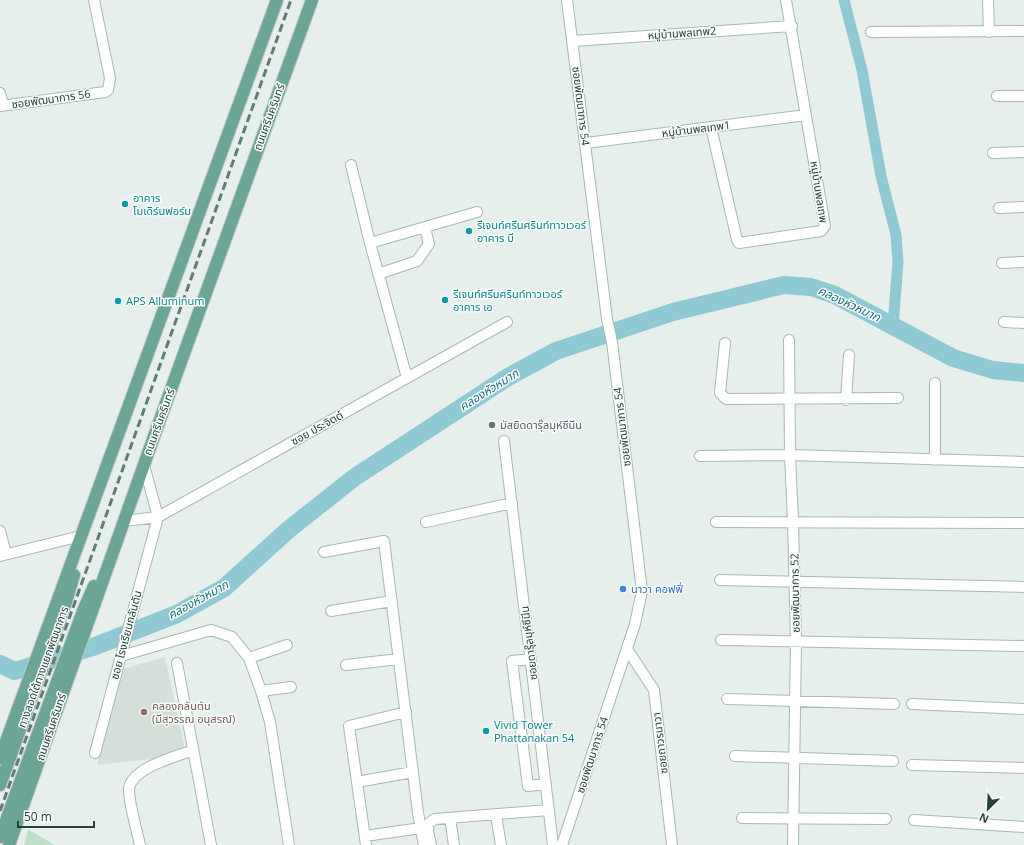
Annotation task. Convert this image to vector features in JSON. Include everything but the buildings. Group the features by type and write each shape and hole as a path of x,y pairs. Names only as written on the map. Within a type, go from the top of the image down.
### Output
{"main road":[{"path":"0,758 26,700 47,643 79,542 277,0"},
{"name":"ถนนศรีนครินทร์","path":"9,845 58,692 79,633 111,559 312,0"},
{"name":"ทางลอดใต้ทางแยกพัฒนาการ","path":"0,837 58,692"},
{"name":"ทางลอดใต้ทางแยกพัฒนาการ","path":"0,785 26,700"}],"street":[{"name":"ซอยพัฒนาการ 56","path":"1,105 102,92 109,88 110,78 94,0"},
{"name":"ซอยพัฒนาการ 54","path":"562,845 635,624 642,591 612,342 607,319 567,0"},
{"name":"หมู่บ้านพลเทพ","path":"712,127 737,240 742,244 821,231 824,229 825,226 792,26 786,0"},
{"path":"988,0 989,32"},
{"name":"หมู่บ้านพลเทพ2","path":"573,41 792,26"},
{"path":"871,32 1024,31"},
{"path":"0,93 1,105"},
{"path":"997,96 1024,96"},
{"name":"หมู่บ้านพลเทพ1","path":"586,143 806,115"},
{"path":"993,153 1024,152"},
{"path":"351,165 378,274 407,378"},
{"path":"999,208 1024,207"},
{"path":"370,243 477,212"},
{"path":"378,274 417,261 429,244 425,228"},
{"path":"1002,263 1024,262"},
{"name":"ซอย ประจิตต์","path":"124,520 158,518 506,322"},
{"path":"1004,322 1024,323"},
{"name":"ซอยพัฒนาการ 52","path":"789,340 790,456 796,642 793,845"},
{"path":"725,343 720,393 722,397 726,399 846,400 898,398"},
{"path":"846,400 849,355"},
{"path":"935,383 935,460"},
{"name":"ซอยดารุ๊ลมุห์ซีนีน","path":"504,441 553,845"},
{"path":"700,456 790,456 1024,462"},
{"path":"144,465 158,518"},
{"path":"426,522 512,503"},
{"name":"ซอย โรงเรียนกลันตัน","path":"95,753 158,518"},
{"path":"716,522 793,521 1024,523"},
{"path":"0,531 3,555 79,542"},
{"path":"324,552 384,541 413,772 424,845"},
{"path":"720,580 1024,587"},
{"path":"331,610 392,601"},
{"path":"121,656 211,630 232,637 249,658 270,722 289,845"},
{"path":"721,640 1024,646"},
{"path":"249,658 287,645"},
{"name":"ซอยถาวรนาวา","path":"627,648 654,690 672,845"},
{"path":"531,659 512,661 528,786 546,784"},
{"path":"346,665 399,660"},
{"path":"177,663 211,845"},
{"path":"261,691 291,687"},
{"path":"727,699 894,704"},
{"path":"912,704 1024,709"},
{"path":"406,712 349,726 366,841 421,828"},
{"path":"140,845 129,792 131,782 142,770 193,750"},
{"path":"735,756 892,761"},
{"path":"912,765 1024,768"},
{"path":"357,782 413,772"},
{"path":"431,845 428,831 429,823 436,819 496,816 549,810"},
{"path":"496,816 501,845"},
{"path":"450,818 454,845"},
{"path":"742,818 886,819"},
{"path":"914,820 1024,827"}],"shaded area":[{"name":"คลองกลันตัน (มีสุวรรณ อนุสรณ์)","path":"165,657 186,755 97,765 122,669"}],"green space":[{"path":"29,830 55,845 24,845"}],"waterway":[{"path":"844,0 862,70 881,176 896,235 898,262 893,326"},
{"name":"คลองหัวหมาก","path":"0,664 15,671 93,647 177,614 224,588 288,530 355,477 508,377 556,351 673,312 784,285 811,287 835,295 953,358 993,370 1024,373"}],"railway":[{"path":"0,811 291,0"}],"place":[{"name":"อาคาร โมเดิร์นฟอร์ม","path":"125,204"},
{"name":"รีเจนท์ศรีนศรินท์ทาวเวอร์ อาคาร บี","path":"469,231"},
{"name":"รีเจนท์ศรีนศรินท์ทาวเวอร์ อาคาร เอ","path":"445,300"},
{"name":"APS Alluminum","path":"118,301"},
{"name":"มัสยิดดารุ๊ลมุห์ซีนีน","path":"492,425"},
{"name":"นาวา คอฟฟี่","path":"623,589"},
{"name":"คลองกลันตัน (มีสุวรรณ อนุสรณ์)","path":"144,712"},
{"name":"Vivid Tower Phattanakan 54","path":"486,731"}]}
